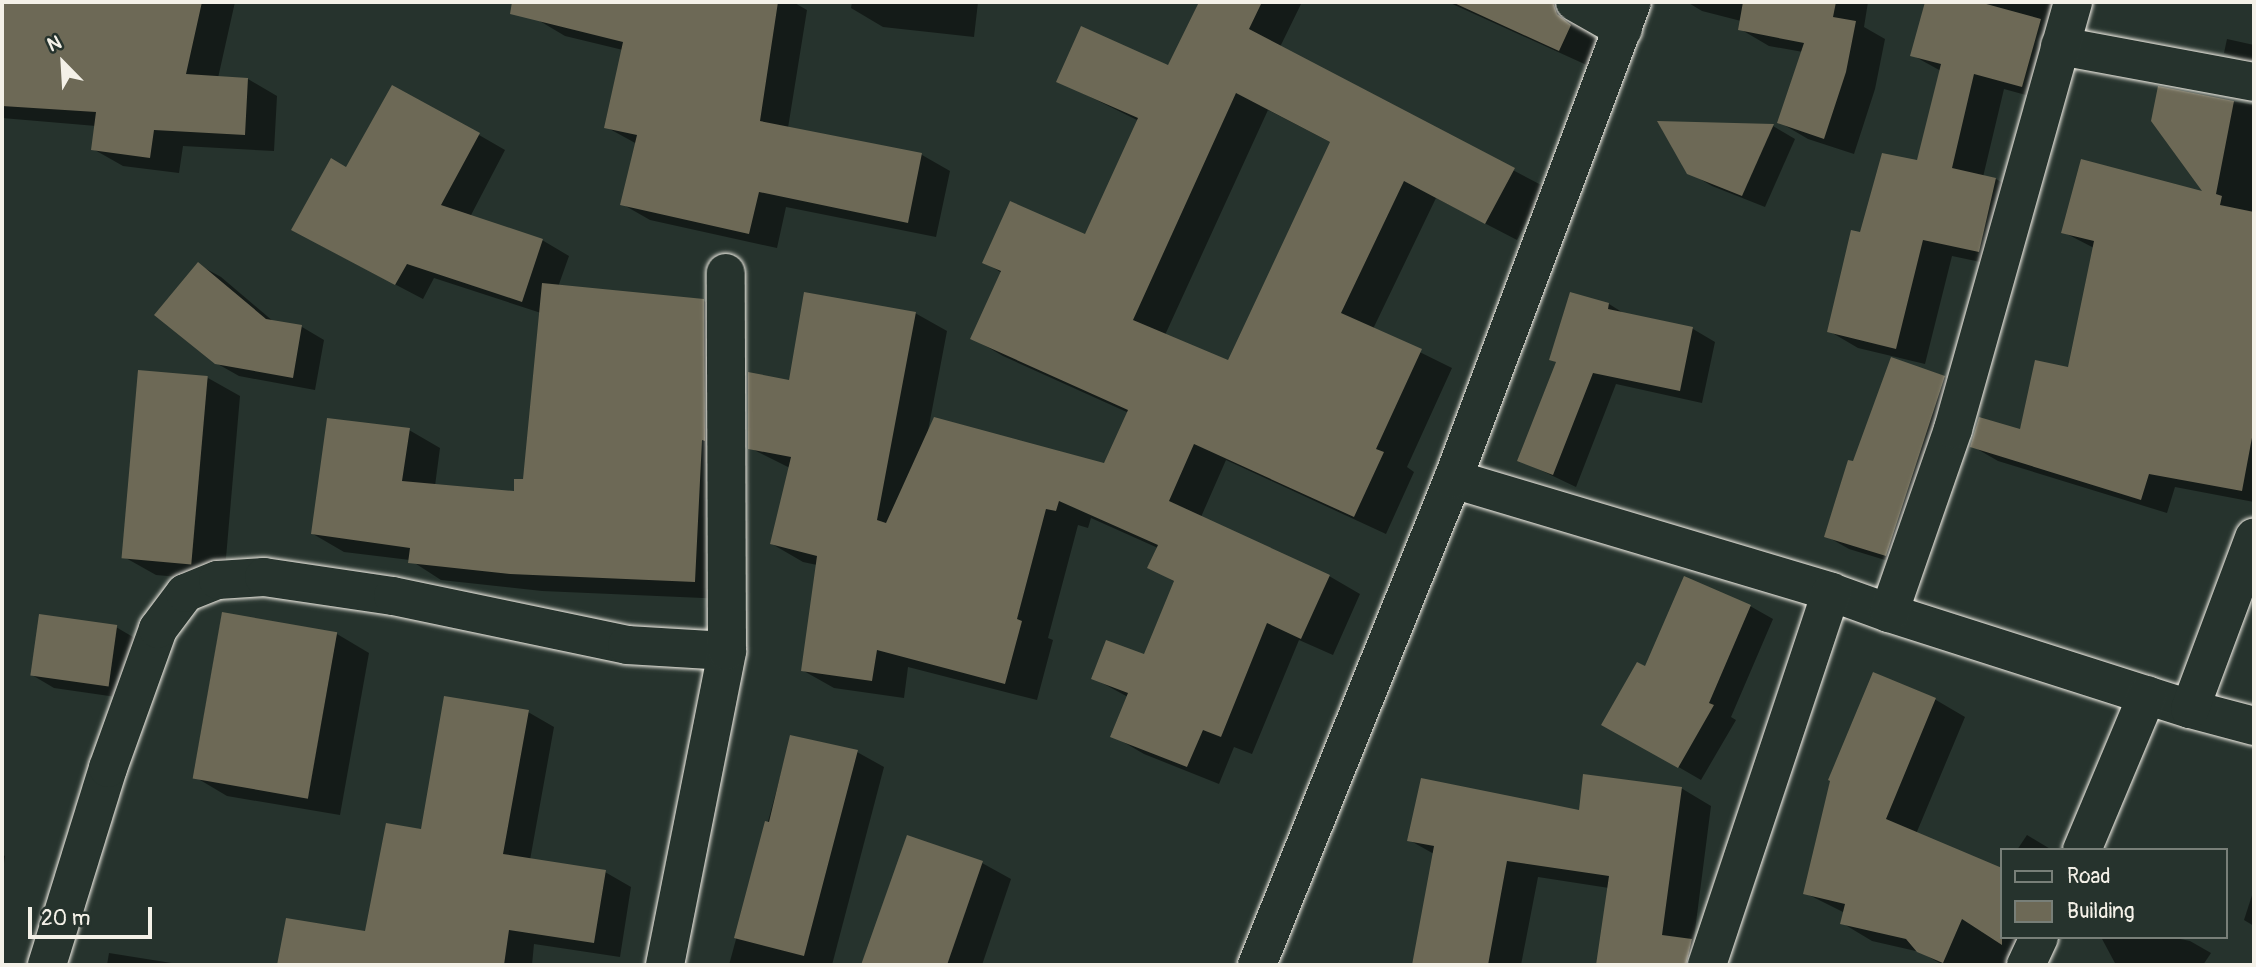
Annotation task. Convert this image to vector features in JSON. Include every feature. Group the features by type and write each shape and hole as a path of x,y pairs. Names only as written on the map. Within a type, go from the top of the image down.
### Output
{"street":[{"path":"1257,965 1453,479 1628,15 1575,2"},
{"path":"1889,613 1954,429 2073,2"},
{"path":"2060,46 2254,82"},
{"path":"666,965 727,651 726,273"},
{"path":"1453,479 1831,592 2190,709 2254,726"},
{"path":"2190,709 2254,538"},
{"path":"47,965 108,768 159,629 185,593 218,580 264,577 393,596 627,645 727,651"},
{"path":"1707,965 1831,592"},
{"path":"2083,848 2147,695"},
{"path":"2026,965 2038,939"}],"building":[{"path":"2,2 202,2 186,74 248,78 245,135 154,130 150,158 91,150 96,112 2,106"},
{"path":"512,2 778,2 760,121 922,153 908,223 759,192 749,234 620,205 637,135 604,128 623,42 510,14"},
{"path":"1199,2 1262,2 1249,29 1515,168 1485,224 1404,181 1341,313 1422,349 1376,449 1384,452 1354,517 1194,444 1169,501 1330,575 1301,639 1267,623 1221,737 1203,730 1187,767 1110,737 1128,693 1091,679 1106,640 1144,654 1174,581 1147,568 1158,545 1059,501 1056,511 1046,509 1017,619 1022,621 1005,684 877,650 872,681 801,671 817,556 770,544 791,457 748,449 748,372 789,380 804,292 916,312 877,520 886,523 934,417 1104,463 1128,410 970,339 1001,271 982,263 1010,201 1085,234 1138,118 1056,82 1081,26 1168,65","holes":["1236,93 1330,142 1228,360 1133,320"]},
{"path":"1452,2 1553,2 1557,14 1571,25 1559,51"},
{"path":"1743,2 1836,2 1833,17 1856,21 1846,72 1824,139 1777,123 1804,43 1738,30"},
{"path":"1925,2 1979,2 2041,19 2022,87 1974,74 1952,168 1996,178 1979,252 1923,240 1896,349 1827,332 1851,230 1860,232 1882,153 1917,160 1941,64 1910,56"},
{"path":"392,85 480,133 441,205 543,239 522,302 407,264 395,285 291,230 331,158 346,167"},
{"path":"2158,86 2234,101 2216,194 2222,196 2220,205 2254,212 2254,427 2242,491 2149,474 2141,500 1970,447 1979,417 2020,429 2035,360 2068,367 2094,241 2061,233 2081,159 2202,191 2151,121"},
{"path":"1657,121 1774,124 1742,196 1687,174"},
{"path":"198,262 266,319 302,325 293,378 215,364 154,315"},
{"path":"542,283 704,299 705,441 702,440 695,582 510,574 408,563 410,548 311,534 327,418 410,428 402,481 514,491 514,479 523,479"},
{"path":"1570,292 1609,303 1608,309 1693,327 1680,391 1593,373 1553,475 1517,461 1556,362 1549,360"},
{"path":"1891,357 1945,376 1886,556 1824,537 1848,460 1853,461"},
{"path":"138,370 208,376 191,564 122,558"},
{"path":"1684,576 1751,605 1709,703 1714,705 1678,768 1601,725 1637,662 1645,666"},
{"path":"222,612 337,632 308,799 193,778"},
{"path":"39,614 117,625 109,686 30,675"},
{"path":"1873,672 1936,698 1886,819 2000,867 2002,945 1962,919 1943,963 1917,952 1906,939 1840,924 1845,904 1803,894 1830,781 1828,780"},
{"path":"444,696 529,710 503,854 606,870 594,943 509,930 504,965 277,965 286,918 365,931 386,823 421,829"},
{"path":"790,735 858,750 804,956 734,938 765,821 769,822"},
{"path":"1583,774 1682,787 1662,935 1692,939 1686,965 1596,965 1609,876 1507,861 1488,965 1412,965 1434,846 1407,841 1421,778 1579,810"},
{"path":"907,835 983,861 947,965 861,965"}]}
